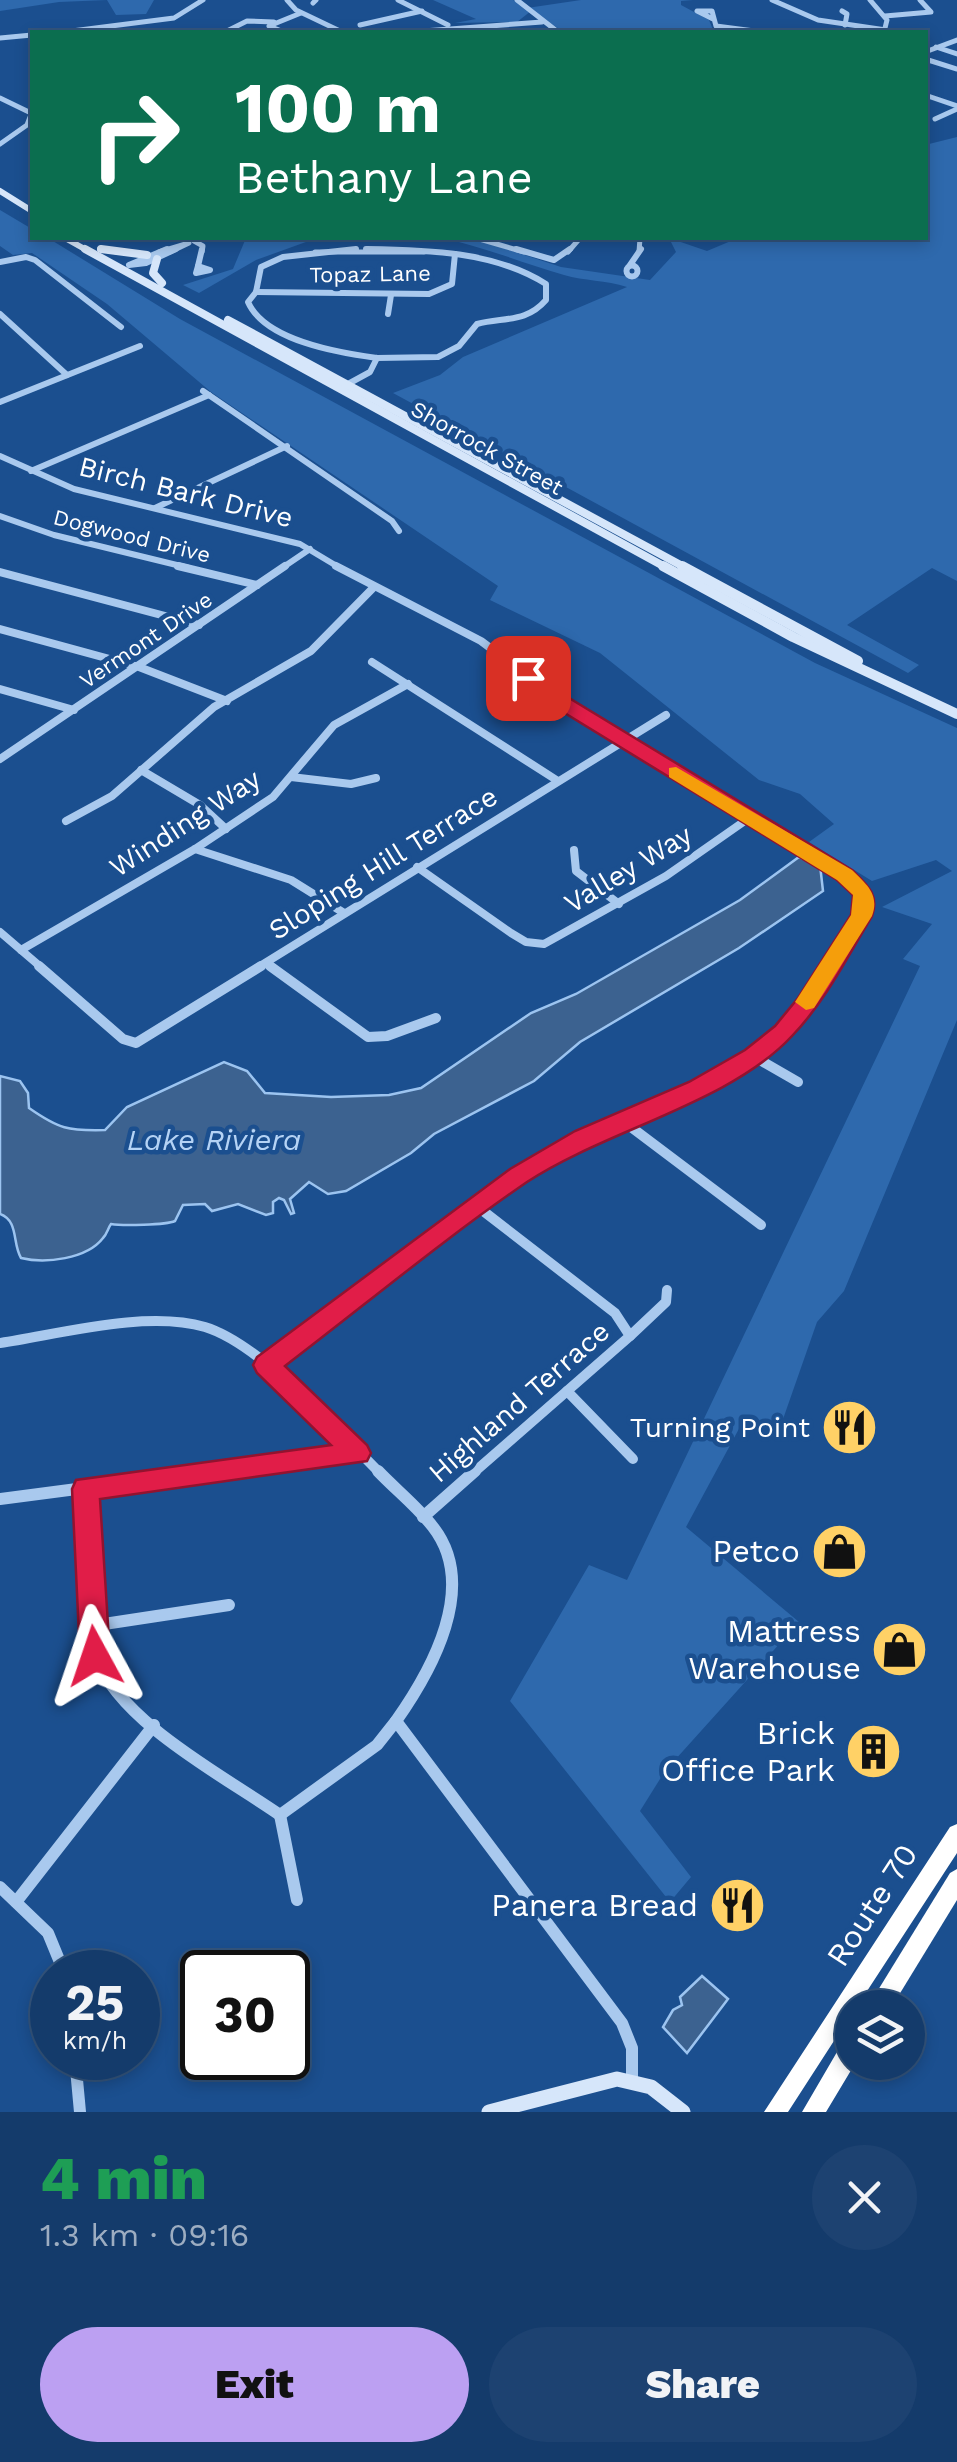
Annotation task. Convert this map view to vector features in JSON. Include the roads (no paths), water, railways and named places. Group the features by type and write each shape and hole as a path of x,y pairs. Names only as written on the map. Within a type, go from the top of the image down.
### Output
{"highway":[{"name":"Route 70","path":"775,2112 957,1834"},
{"name":"Route 70","path":"889,1990 957,1880"},
{"path":"813,2112 835,2076"}],"main road":[{"path":"0,192 30,213"},
{"path":"0,200 30,214"},
{"path":"84,242 129,266"},
{"name":"Shorrock Street","path":"84,242 888,677 896,685"},
{"name":"Shorrock Street","path":"84,242 286,361 793,637 957,714"},
{"path":"100,248 147,255"},
{"path":"157,258 154,273 161,287"},
{"path":"286,361 348,384 351,392 389,418"},
{"path":"489,2112 603,2079 632,2078 676,2103 683,2112"}],"street":[{"path":"118,29 183,16 202,0"},
{"path":"287,0 301,13 338,30"},
{"path":"398,0 451,26"},
{"path":"517,0 555,30"},
{"path":"775,1 788,0"},
{"path":"870,0 885,16 885,30"},
{"path":"885,16 931,12 920,0"},
{"path":"775,1 810,18 878,30"},
{"path":"360,26 422,11"},
{"path":"842,11 847,14 845,25"},
{"path":"279,30 269,26 301,13"},
{"path":"524,24 534,16"},
{"path":"713,19 720,27 745,30"},
{"path":"230,30 247,21 274,22"},
{"path":"424,30 542,22"},
{"path":"503,30 524,24 550,27"},
{"path":"0,47 0,38 30,35"},
{"path":"928,56 936,48 957,40"},
{"path":"936,48 957,54"},
{"path":"928,59 957,69"},
{"path":"928,97 957,108"},
{"path":"0,98 30,112"},
{"path":"935,118 957,108"},
{"path":"0,144 27,125 30,118"},
{"path":"483,240 554,260 562,258 578,240"},
{"path":"502,245 509,240"},
{"path":"630,266 641,249 640,240"},
{"path":"129,266 194,241"},
{"path":"129,266 147,255 194,241 203,246 198,266"},
{"path":"298,251 456,254 497,259 536,274 549,290 544,306 518,320 475,323 462,334 459,346 447,354 377,358 334,354 308,346 249,311 248,298 256,292 265,264 298,251"},
{"name":"Topaz Lane","path":"256,292 430,294 452,284 456,254"},
{"path":"0,262 24,257 35,260 121,327"},
{"path":"388,314 391,294"},
{"path":"0,314 67,376"},
{"path":"0,402 140,346"},
{"path":"348,384 370,372 377,358"},
{"path":"31,471 206,393 287,446 392,521 400,531"},
{"path":"155,508 287,446"},
{"name":"Birch Bark Drive","path":"0,456 74,489 310,548 374,587 481,641 545,692 844,875 863,892 865,906 806,1004 783,1032 753,1056 722,1076 556,1152 266,1365"},
{"name":"Dogwood Drive","path":"0,516 54,535 258,585"},
{"name":"Vermont Drive","path":"1,757 310,548"},
{"path":"0,572 199,626"},
{"path":"66,821 96,808 178,735 226,700 311,651 374,587"},
{"path":"0,629 138,667 226,700"},
{"path":"372,662 558,781"},
{"name":"Winding Way","path":"21,950 194,849 273,797 321,736 408,684"},
{"path":"0,690 74,710"},
{"name":"Sloping Hill Terrace","path":"122,1039 136,1043 666,715"},
{"path":"142,770 200,805 226,829"},
{"path":"292,777 350,784 376,778"},
{"name":"Valley Way","path":"417,866 526,942 544,944 620,904 750,818"},
{"path":"194,849 304,884 344,913"},
{"path":"574,850 576,872 620,904"},
{"path":"0,932 122,1039"},
{"path":"266,963 368,1038 387,1036 436,1018"},
{"path":"753,1056 798,1082"},
{"path":"623,1121 760,1225"},
{"name":"Highland Terrace","path":"423,1517 630,1336 614,1313 478,1206"},
{"path":"630,1336 666,1302 667,1290"},
{"path":"0,1343 174,1323 222,1331 266,1365 358,1453 423,1517 443,1543 453,1576 451,1605 425,1670 396,1721 376,1745 280,1815"},
{"path":"567,1391 633,1459"},
{"path":"0,1499 358,1453"},
{"path":"86,1489 91,1626 95,1656 102,1670 134,1712 280,1815 297,1900"},
{"path":"91,1626 229,1605"},
{"path":"396,1721 622,2023 632,2048 632,2078"},
{"path":"16,1902 154,1725"},
{"path":"0,1887 48,1933 55,1950"},
{"path":"77,2080 80,2112"}],"water":[{"name":"Lake Riviera","path":"799,857 820,865 823,891 739,948 580,1042 534,1081 434,1134 411,1153 346,1191 328,1194 309,1182 290,1199 294,1213 291,1214 279,1198 273,1202 273,1213 266,1215 238,1204 212,1211 205,1204 183,1205 175,1221 111,1224 96,1245 76,1255 53,1260 21,1258 13,1227 0,1214 0,1076 20,1081 28,1093 29,1108 39,1115 64,1127 82,1130 105,1130 127,1107 224,1062 247,1071 265,1093 331,1097 389,1095 421,1088 531,1013 576,994 740,900"},
{"path":"702,1976 728,1999 687,2053 663,2027 673,2010 682,2005 680,1997"}],"place":[{"name":"Turning Point","path":"849,1427"},
{"name":"Petco","path":"839,1551"},
{"name":"Mattress Warehouse","path":"900,1649"},
{"name":"Brick Office Park","path":"874,1751"},
{"name":"Panera Bread","path":"737,1905"}]}
